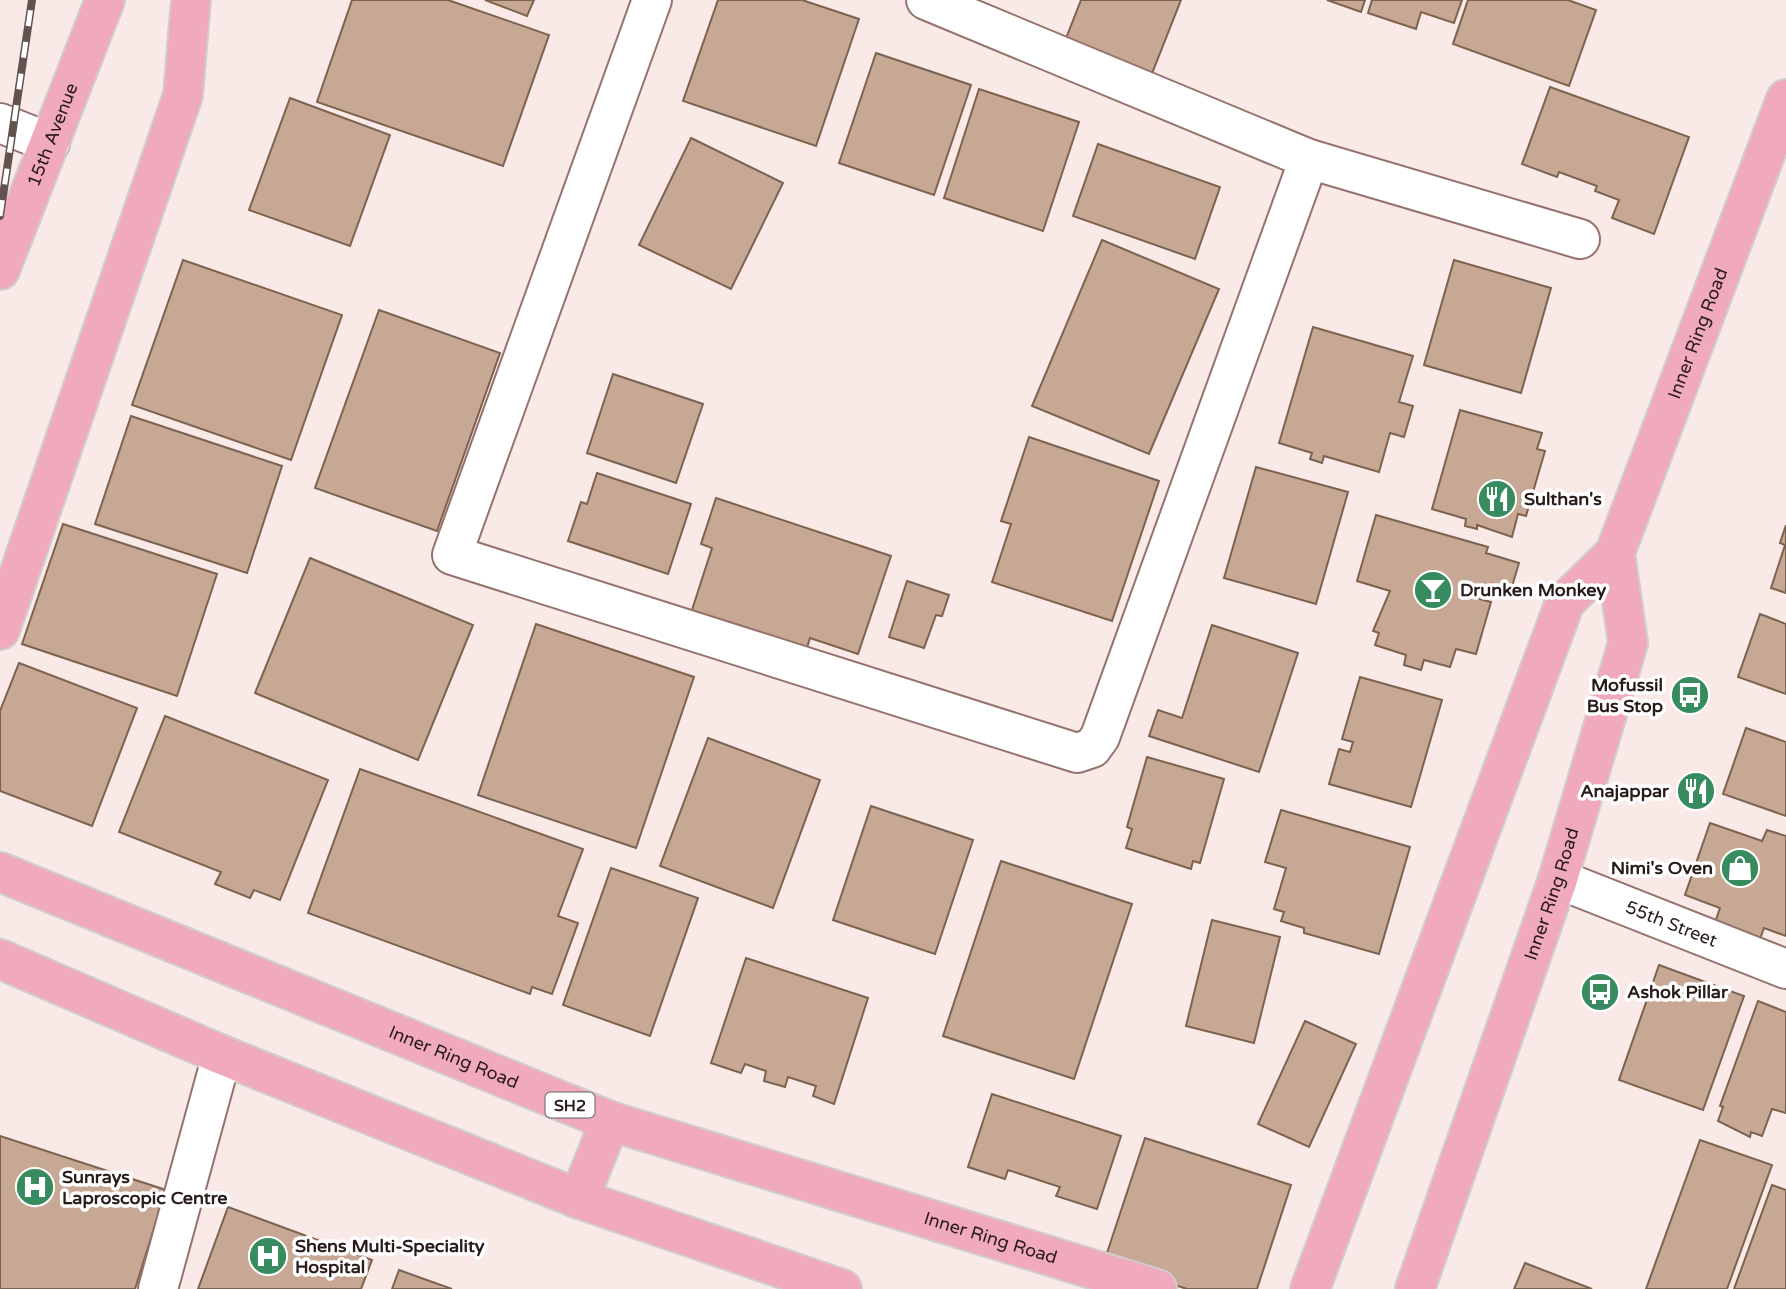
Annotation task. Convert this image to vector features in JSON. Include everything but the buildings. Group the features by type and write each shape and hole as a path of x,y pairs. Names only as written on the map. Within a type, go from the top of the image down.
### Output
{"main road":[{"name":"15th Avenue","path":"0,270 105,0"},
{"path":"0,630 183,95 191,0"},
{"name":"Inner Ring Road","path":"1416,1288 1558,879 1628,643 1615,553 1786,99"},
{"path":"1310,1289 1565,601 1615,553"},
{"name":"Inner Ring Road","path":"0,872 610,1121 1157,1289"},
{"path":"0,959 222,1055 579,1199 842,1289"},
{"path":"579,1199 610,1121"}],"street":[{"path":"652,0 452,555 1077,753 1092,748 1100,737 1309,159"},
{"path":"926,0 1309,159 1580,239"},
{"path":"0,123 50,143"},
{"name":"55th Street","path":"1558,879 1786,969"},
{"path":"158,1289 222,1055"}],"railway":[{"path":"0,216 32,0"}],"place":[{"name":"Sulthan's","path":"1497,499"},
{"name":"Drunken Monkey","path":"1433,590"},
{"name":"Mofussil Bus Stop","path":"1690,695"},
{"name":"Anajappar","path":"1696,791"},
{"name":"Nimi's Oven","path":"1740,868"},
{"name":"Ashok Pillar","path":"1600,992"},
{"name":"Sunrays Laproscopic Centre","path":"35,1187"},
{"name":"Shens Multi-Speciality Hospital","path":"268,1256"}]}
